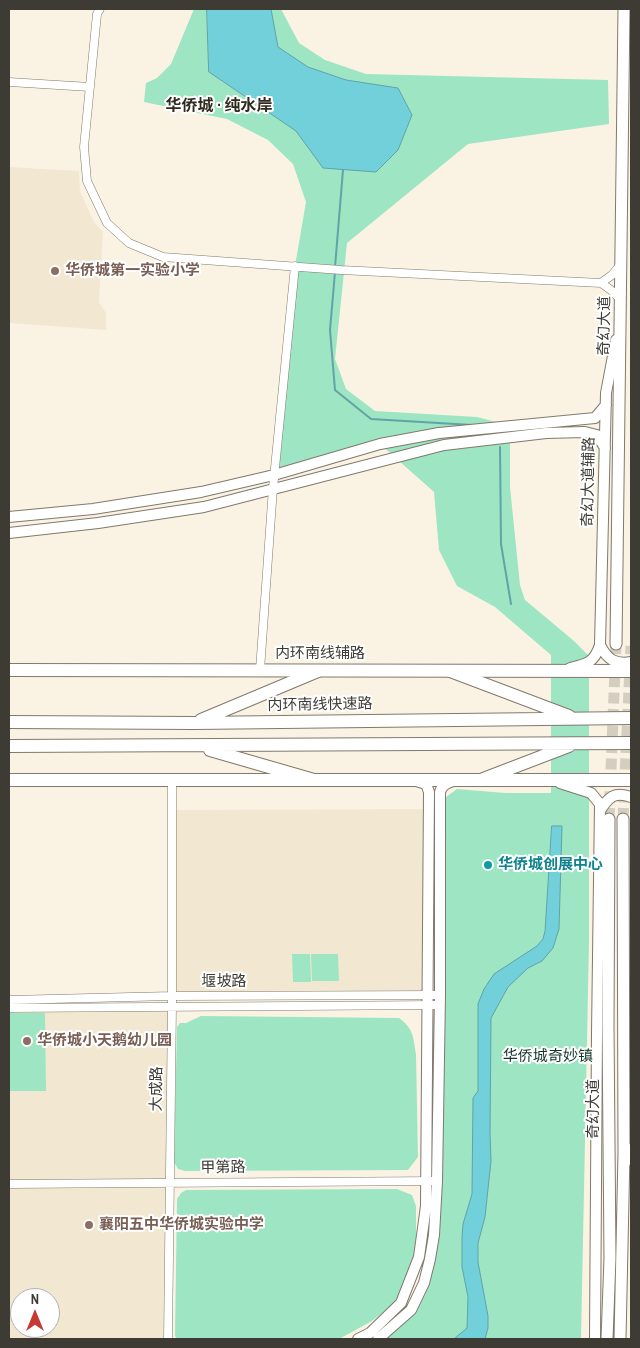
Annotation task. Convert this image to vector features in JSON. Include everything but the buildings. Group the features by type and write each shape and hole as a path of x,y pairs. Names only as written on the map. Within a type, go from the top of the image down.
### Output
{"main road":[{"name":"奇幻大道","path":"616,644 620,264 627,144 624,9"},
{"name":"内环南线辅路","path":"9,670 631,671"},
{"path":"194,723 318,671"},
{"path":"450,671 576,719"},
{"name":"内环南线快速路","path":"9,722 194,723 631,718"},
{"path":"483,779 577,743"},
{"path":"9,746 631,743"},
{"path":"195,746 314,780"},
{"path":"9,780 631,780"},
{"name":"奇幻大道","path":"605,815 610,1258 607,1339"},
{"name":"奇幻大道","path":"620,1339 624,1166 623,819"}],"street":[{"path":"100,9 97,14 84,147 87,181 107,223 129,243 164,257 341,270 601,283 621,300"},
{"path":"9,82 90,87"},
{"path":"601,283 612,275 620,264"},
{"path":"260,670 274,475 295,266"},
{"name":"奇幻大道辅路","path":"600,645 606,393 620,321"},
{"path":"9,518 93,509 191,494 274,475 380,444 439,433 595,418 606,406"},
{"path":"9,533 89,524 204,507 444,445 546,433 585,432 596,435 605,448"},
{"path":"600,645 604,655 614,662 631,662"},
{"path":"559,671 589,663 597,654 600,645"},
{"path":"544,779 591,793 600,804 605,815"},
{"name":"大成路","path":"168,1339 172,1005 172,780"},
{"path":"358,1339 370,1333 401,1303 419,1257 426,1206 429,788 426,784 412,780"},
{"path":"378,1339 411,1310 424,1283 430,1259 437,1180 440,1000 440,792 445,784 457,780"},
{"path":"596,1339 597,1047 605,815 606,800 615,795 623,794 631,797"},
{"name":"堰坡路","path":"9,1000 172,996 440,1000"},
{"name":"堰坡路","path":"9,1008 428,1000"},
{"path":"597,1047 608,1020"},
{"path":"624,1022 631,1039"},
{"path":"597,1141 609,1169"},
{"path":"624,1166 631,1149"},
{"name":"甲第路","path":"9,1184 437,1180"}],"shaded area":[{"name":"华侨城第一实验小学","path":"9,167 79,171 80,191 94,222 103,232 99,302 106,313 106,330 9,323"},
{"path":"429,809 428,995 172,996 172,810"},
{"path":"172,1005 168,1339 9,1339 9,1008"}],"green space":[{"name":"华侨城奇妙镇","path":"194,9 281,9 299,43 325,60 366,74 608,80 609,124 468,144 347,243 335,359 346,389 375,411 477,417 500,423 510,441 510,487 520,585 525,600 589,656 589,941 581,1339 378,1339 411,1310 430,1259 444,803 446,797 457,789 505,793 551,793 551,655 495,607 457,586 439,550 434,492 380,444 274,475 295,266 306,202 293,164 268,140 227,119 144,102 146,83 157,78 171,64"},
{"path":"292,954 310,954 311,982 293,982"},
{"path":"311,954 338,954 339,981 312,981"},
{"name":"华侨城小天鹅幼儿园","path":"9,1013 45,1013 46,1091 9,1091"},
{"path":"201,1016 399,1018 410,1030 416,1054 418,1157 408,1170 185,1171 178,1169 174,1162 177,1027 180,1023 186,1023"},
{"path":"397,1189 412,1195 416,1206 414,1256 398,1301 372,1321 339,1339 177,1339 175,1336 177,1199 181,1193 186,1190"}],"water":[{"path":"207,9 271,9 278,47 308,67 346,80 398,88 412,115 398,150 376,172 323,168 296,131 209,72"},
{"path":"552,826 562,826 559,929 553,948 542,961 528,968 508,987 491,1018 491,1161 485,1217 478,1243 478,1262 488,1316 488,1328 485,1339 454,1339 467,1328 468,1297 462,1267 462,1237 463,1224 472,1194 473,1098 478,1091 478,1004 484,989 494,974 537,946 543,939"}],"waterway":[{"path":"335,267 343,170"},
{"path":"335,272 330,330 335,390 371,419 472,425"},
{"path":"500,447 501,544 511,604"}],"tunnel":[{"path":"609,819 616,644"},
{"path":"623,819 631,646"}],"place":[{"name":"华侨城第一实验小学","path":"55,271"},
{"name":"华侨城创展中心","path":"488,865"},
{"name":"华侨城小天鹅幼儿园","path":"27,1041"},
{"name":"襄阳五中华侨城实验中学","path":"89,1225"}],"district":[{"name":"华侨城 · 纯水岸","path":"219,107"}]}
